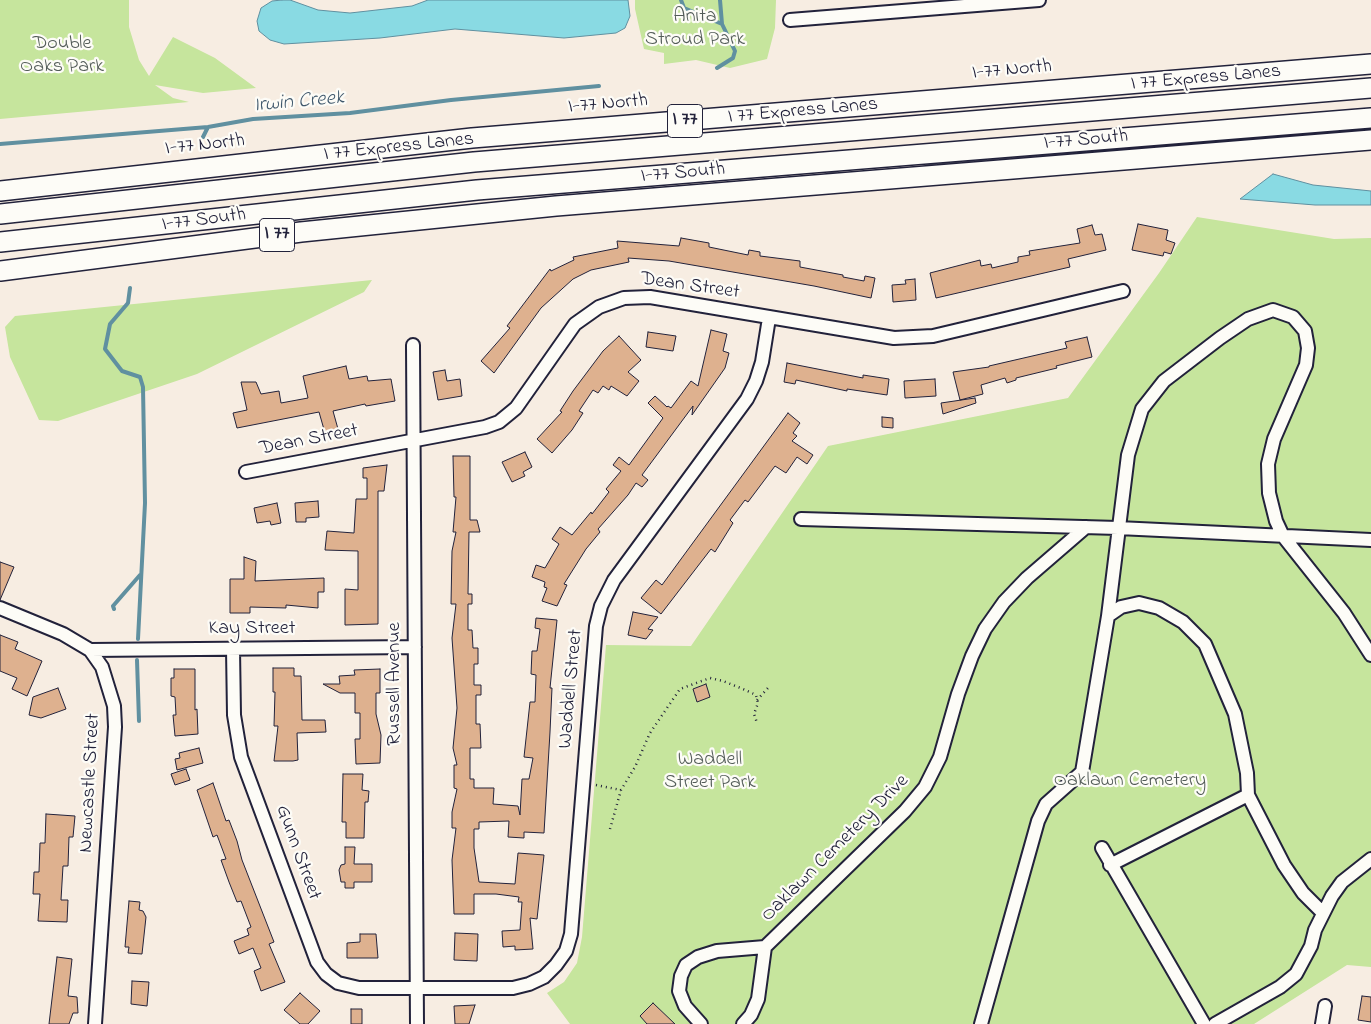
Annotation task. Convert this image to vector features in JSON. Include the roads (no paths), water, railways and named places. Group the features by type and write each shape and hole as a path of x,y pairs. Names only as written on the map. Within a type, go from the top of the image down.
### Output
{"highway":[{"name":"I-77 North","path":"0,191 472,138 1371,64"},
{"name":"I 77 Express Lanes","path":"0,214 474,162 1371,88"},
{"name":"I 77","path":"0,242 477,190 1371,117"},
{"name":"I-77 South","path":"0,271 292,233 536,208 1371,140"}],"street":[{"path":"790,20 937,4 1039,0"},
{"name":"Dean Street","path":"246,472 485,427 499,422 516,408 575,324 599,307 615,300 650,298 881,337 920,338 1123,290"},
{"path":"981,1024 1038,821 1046,804 1082,772 1108,616 1128,455 1142,409 1164,381 1248,319 1273,310 1293,317 1305,331 1308,348 1306,365 1274,439 1268,464 1269,493 1276,520 1284,536 1344,612 1371,655"},
{"name":"Waddell Street","path":"417,988 513,988 529,984 550,972 566,951 571,934 595,635 600,606 614,580 747,400 756,382 762,362 769,318"},
{"name":"Russell Avenue","path":"413,345 418,1024"},
{"path":"802,519 1118,528 1371,540"},
{"name":"Oaklawn Cemetery Drive","path":"701,1024 685,1006 679,991 681,976 686,965 698,957 717,952 765,946 876,840 925,787 940,757 972,656 985,629 1004,602 1027,578 1086,527"},
{"path":"1108,616 1122,607 1139,603 1159,608 1183,622 1205,644 1235,714 1247,773 1248,795 1284,866 1303,893 1323,913"},
{"name":"Newcastle Street","path":"0,608 63,634 90,650 102,666 114,706 116,727 95,1024"},
{"name":"Kay Street","path":"90,650 415,647"},
{"name":"Gunn Street","path":"234,649 234,715 241,757 317,962 326,974 345,986 359,988 417,988"},
{"path":"1110,865 1248,795"},
{"path":"1102,848 1110,865 1204,1024"},
{"path":"1215,1024 1280,987 1296,974 1311,946 1323,913 1342,882 1371,860"},
{"name":"Oaklawn Cemetery Drive","path":"743,1024 751,1016 758,999 765,946"},
{"path":"1322,1024 1325,1006"}],"water":[{"path":"290,0 318,10 350,13 412,6 428,0 628,0 630,16 625,28 616,33 564,38 455,29 380,38 284,44 270,40 259,31 257,21 261,8 272,1"},
{"path":"1273,174 1313,185 1371,191 1371,205 1315,205 1240,199"}],"waterway":[{"path":"681,0 684,8 722,24"},
{"path":"717,68 733,58 735,51 722,24 720,0"},
{"name":"Irwin Creek","path":"0,144 208,127 253,119 350,113 451,100 599,86"},
{"path":"203,137 208,127"},
{"path":"130,288 128,303 110,324 105,349 122,371 140,377 143,387 145,503 138,639"},
{"path":"114,609 113,606 140,575"},
{"path":"137,660 139,721"}],"park label":[{"name":"Anita Stroud Park","path":"695,30"},
{"name":"Double Oaks Park","path":"62,56"},
{"name":"Waddell Street Park","path":"710,772"},
{"name":"Oaklawn Cemetery","path":"1130,782"}]}
